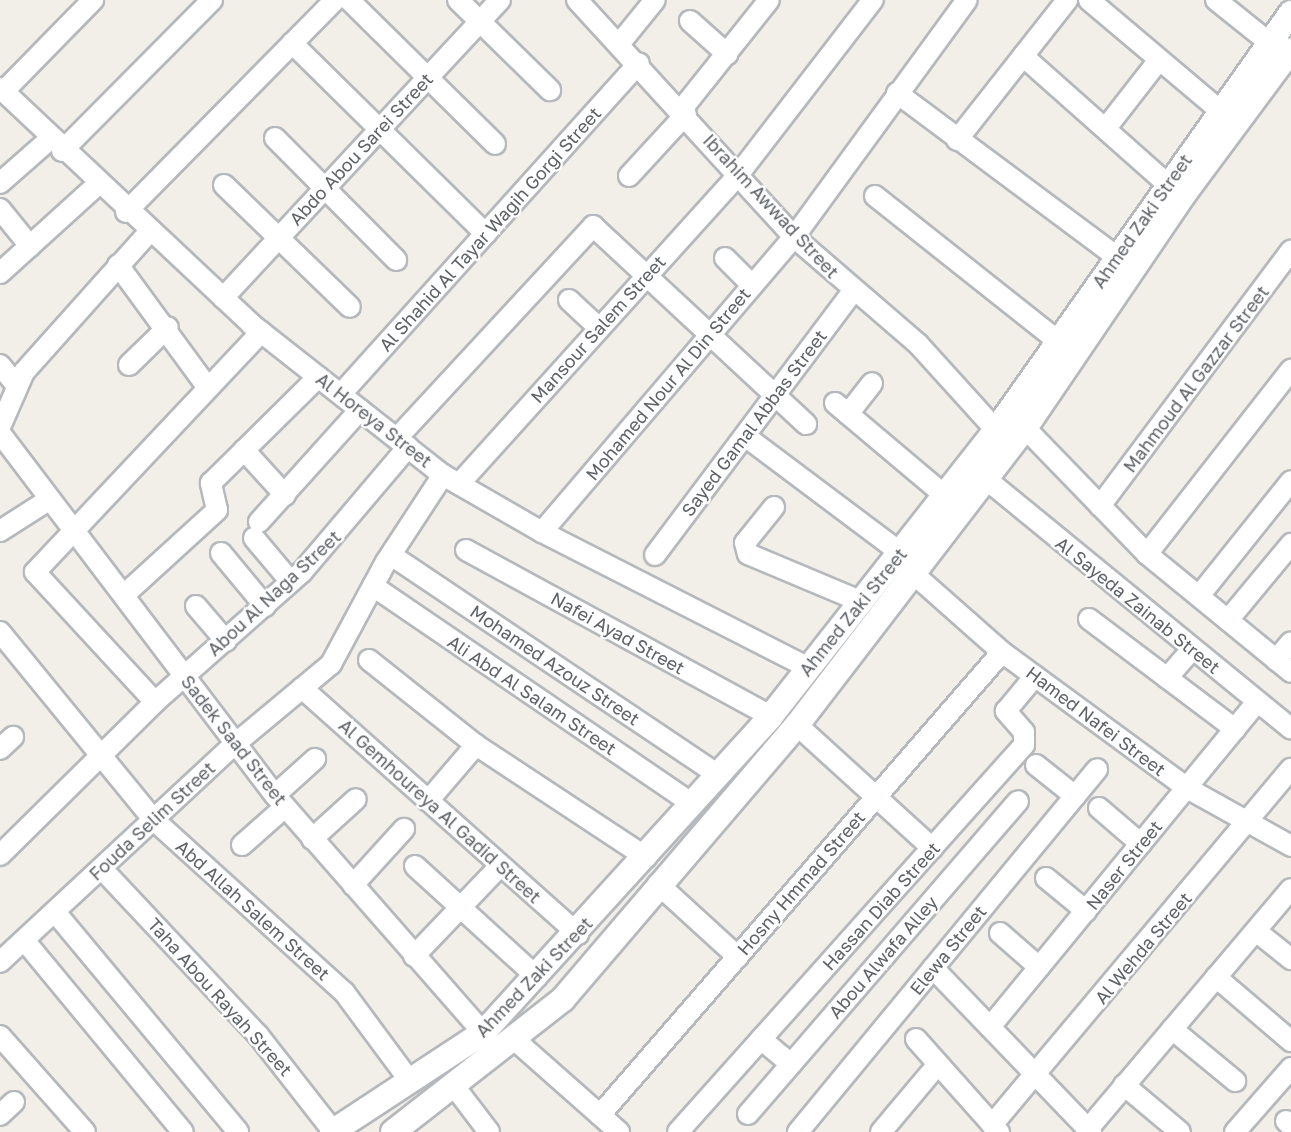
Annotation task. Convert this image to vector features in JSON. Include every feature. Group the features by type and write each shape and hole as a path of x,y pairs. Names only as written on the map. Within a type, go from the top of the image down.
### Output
{"street":[{"path":"2,90 93,0"},
{"path":"0,183 56,145 212,0"},
{"path":"126,212 335,0"},
{"path":"349,0 495,144"},
{"path":"458,0 550,90"},
{"name":"Abdo Abou Sarei Street","path":"223,298 500,0"},
{"name":"Ibrahim Awwad Street","path":"577,0 685,112 794,237 853,291 918,344 996,430"},
{"path":"620,43 655,0"},
{"name":"Mansour Salem Street","path":"451,479 599,328 738,175 873,0"},
{"name":"Mohamed Nour Al Din Street","path":"542,532 794,237 967,0"},
{"path":"957,140 1066,0"},
{"path":"1089,0 1219,110"},
{"path":"1216,0 1281,47"},
{"path":"629,176 685,112 760,4"},
{"name":"Ahmed Zaki Street","path":"332,1132 483,1033 578,934 771,716 836,631 901,553 943,494 996,430 1058,340 1184,194 1281,47 1291,13"},
{"path":"690,21 727,54"},
{"path":"292,43 377,132 486,234"},
{"name":"Ahmed Zaki Street","path":"393,1132 515,1040 563,999 658,884 797,725 916,576 1025,428 1126,263 1167,184 1219,110 1281,47"},
{"path":"1023,56 1167,184"},
{"path":"1106,128 1159,60"},
{"name":"Al Shahid Al Tayar Wagih Gorgi Street","path":"341,394 639,63"},
{"name":"Al Horeya Street","path":"2,90 126,212 261,332 451,479 542,532 807,668"},
{"path":"897,93 957,140 1126,263"},
{"path":"275,138 396,260"},
{"path":"0,273 98,185"},
{"path":"224,185 350,307"},
{"path":"875,196 1058,340"},
{"path":"0,209 30,246"},
{"name":"Abou Al Naga Street","path":"0,855 101,759 155,702 265,606 338,535 402,442 593,226 646,276"},
{"path":"0,427 16,385 149,232"},
{"name":"Mahmoud Al Gazzar Street","path":"1100,506 1291,251"},
{"path":"725,258 752,285"},
{"path":"118,265 168,327 208,388"},
{"path":"646,276 806,424"},
{"name":"Sayed Gamal Abbas Street","path":"655,555 853,291"},
{"path":"569,300 599,328"},
{"path":"129,365 168,327"},
{"path":"155,702 35,572 73,529 261,332"},
{"path":"0,365 16,385"},
{"path":"1147,554 1291,370"},
{"path":"124,595 217,510 211,483 318,377"},
{"path":"872,384 841,409 943,494"},
{"path":"291,582 256,530 360,410"},
{"path":"1025,428 1147,554 1284,666 1291,642"},
{"name":"Sadek Saad Street","path":"0,433 280,801 483,1033"},
{"path":"744,436 901,553"},
{"path":"244,450 285,495"},
{"name":"Fouda Selim Street","path":"0,962 235,744 341,653 372,586 391,555 451,479"},
{"name":"Al Sayeda Zainab Street","path":"986,479 1291,729"},
{"path":"1199,596 1291,481"},
{"path":"0,531 50,499"},
{"path":"774,507 745,543 748,554 862,602"},
{"path":"1228,621 1291,544"},
{"name":"Nafei Ayad Street","path":"466,550 771,716"},
{"path":"221,553 265,606"},
{"name":"Mohamed Azouz Street","path":"391,555 718,775"},
{"name":"Hamed Nafei Street","path":"916,576 1002,652 1186,788 1248,825 1291,846"},
{"name":"Ali Abd Al Salam Street","path":"372,586 692,804"},
{"path":"196,606 226,641"},
{"path":"1089,620 1235,729"},
{"path":"836,631 858,648"},
{"name":"Abd Allah Salem Street","path":"0,632 101,759 154,820 344,992 409,1080"},
{"path":"1167,678 1192,649"},
{"name":"Hosny Hmmad Street","path":"610,1126 738,957 1002,652"},
{"path":"369,660 476,745 646,857"},
{"name":"Hassan Diab Street","path":"678,1132 1024,746 1024,732 1006,711 1035,676"},
{"name":"Al Gemhoureya Al Gadid Street","path":"302,688 578,934"},
{"name":"Naser Street","path":"990,1027 1257,702"},
{"path":"797,725 932,848"},
{"path":"428,801 476,745"},
{"path":"242,845 315,759"},
{"path":"1036,765 1075,796"},
{"name":"Elewa Street","path":"798,1132 1097,769"},
{"name":"Al Wehda Street","path":"996,1128 1036,1075 1248,825 1291,769"},
{"path":"312,839 356,799"},
{"name":"Abou Alwafa Alley","path":"748,1114 1018,801"},
{"path":"1099,808 1141,844"},
{"path":"353,885 404,829"},
{"path":"416,866 537,977"},
{"path":"414,956 500,866"},
{"name":"Taha Abou Rayah Street","path":"102,869 258,1035 332,1132"},
{"path":"1046,878 1086,911"},
{"path":"658,884 738,957"},
{"path":"933,968 1090,1130 1124,1085 1291,889"},
{"path":"55,912 238,1132"},
{"path":"1256,931 1291,959"},
{"path":"1000,933 1040,967"},
{"path":"24,940 183,1132"},
{"path":"1216,977 1291,1041"},
{"path":"1172,1029 1235,1081"},
{"path":"0,1036 85,1132"},
{"path":"762,1039 791,1064"},
{"path":"916,1039 996,1128"},
{"path":"515,1040 610,1126"},
{"path":"885,1130 938,1064"},
{"path":"1235,1132 1291,1068"},
{"path":"1124,1085 1180,1132"},
{"path":"454,1086 489,1132"}]}
